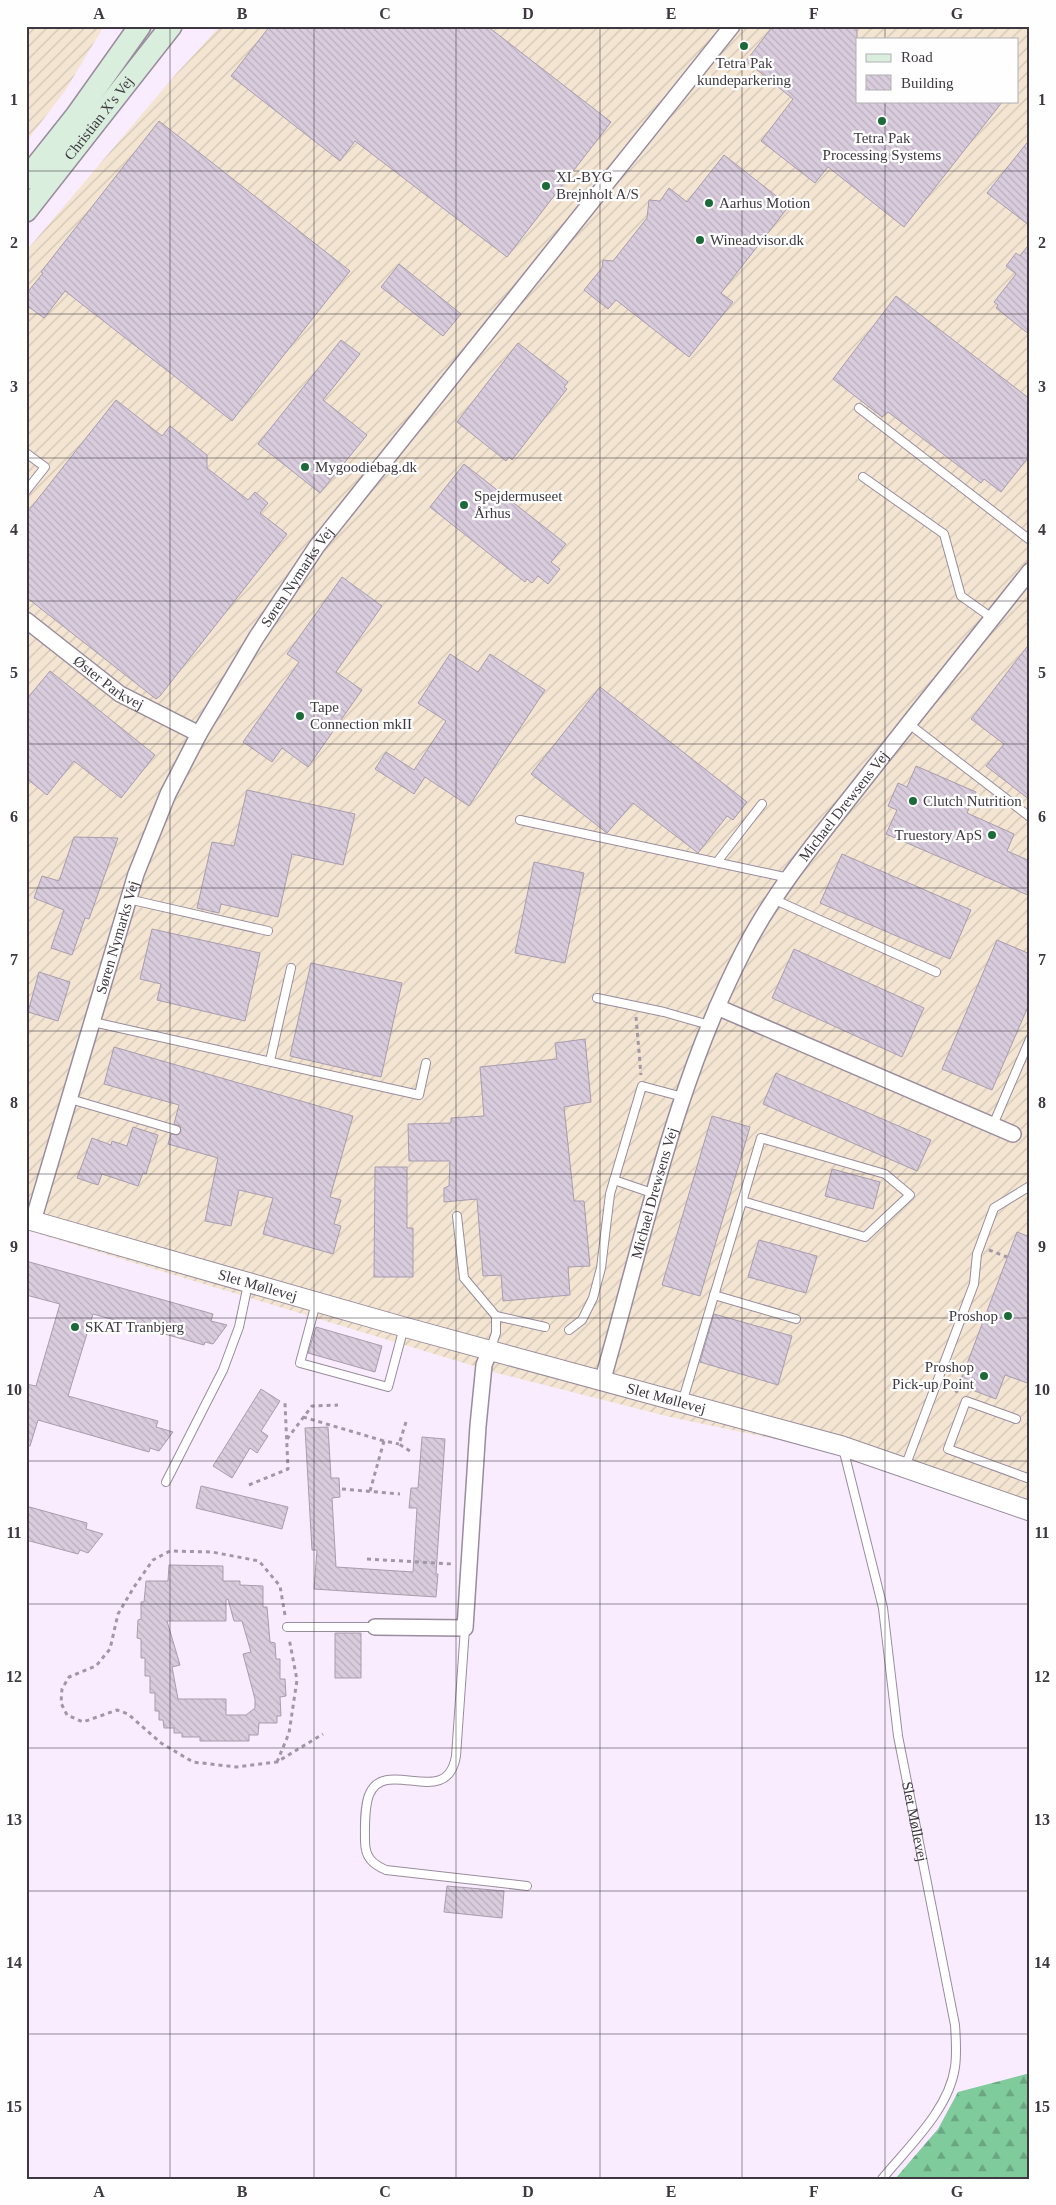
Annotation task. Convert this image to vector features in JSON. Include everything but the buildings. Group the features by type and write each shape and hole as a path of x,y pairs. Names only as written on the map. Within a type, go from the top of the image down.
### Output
{"main road":[{"name":"Christian X's Vej","path":"26,179 76,116 140,26"},
{"path":"92,127 160,26"},
{"name":"Christian X's Vej","path":"26,211 172,26"}],"street":[{"name":"Søren Nymarks Vej","path":"30,1220 70,1099 136,874 168,794 199,734 256,638 317,546 732,26"},
{"name":"Michael Drewsens Vej","path":"602,1382 683,1097 708,1025 744,950 773,899 1030,571"},
{"name":"Øster Parkvej","path":"26,620 120,694 199,734"},
{"path":"717,1007 1013,1134"},
{"name":"Slet Møllevej","path":"30,1220 404,1327 842,1446 1030,1511"},
{"path":"376,1627 465,1628 483,1374 490,1350"}],"lane":[{"path":"859,408 1030,540"},
{"path":"26,454 45,467 26,491"},
{"path":"863,477 944,534 961,596 992,618"},
{"path":"909,724 1030,818"},
{"path":"717,862 762,804"},
{"path":"520,820 789,878"},
{"path":"128,899 268,931"},
{"path":"773,899 936,972"},
{"path":"270,1061 291,968"},
{"path":"597,998 664,1012 708,1025"},
{"path":"93,1022 419,1095 426,1063"},
{"path":"992,1125 1030,1039"},
{"path":"569,1330 582,1320 594,1298 601,1268 610,1194 642,1086 683,1097"},
{"path":"70,1099 176,1130"},
{"path":"682,1403 760,1138 885,1174 910,1195 865,1237 742,1201"},
{"path":"614,1180 656,1194"},
{"path":"905,1467 974,1284 977,1254 994,1208 1030,1186"},
{"path":"457,1216 464,1278 496,1316 545,1328"},
{"path":"166,1482 223,1370 239,1327 248,1282"},
{"path":"714,1295 796,1319"},
{"path":"317,1302 300,1363 388,1387 404,1327"},
{"path":"490,1350 496,1333 496,1316"},
{"path":"1016,1419 966,1401 948,1449 1030,1479"},
{"name":"Slet Møllevej","path":"842,1446 883,1608 898,1736 955,2025 955,2068 949,2089 939,2109 882,2179"},
{"path":"287,1627 376,1627"},
{"path":"465,1628 456,1756 453,1771 439,1781 397,1779 380,1783 374,1788 370,1795 365,1820 366,1853 377,1866 386,1870 527,1886"}],"path":[{"path":"638,1007 636,1015 642,1086"},
{"path":"991,1251 1007,1257"},
{"path":"249,1485 288,1469 285,1403"},
{"path":"287,1439 312,1406 338,1405"},
{"path":"303,1417 398,1444 413,1453"},
{"path":"398,1444 406,1422"},
{"path":"370,1491 384,1441"},
{"path":"342,1489 400,1494"},
{"path":"277,1762 289,1733 297,1680 280,1586 258,1561 212,1552 170,1551 153,1560 118,1614 110,1649 96,1666 70,1678 62,1689 61,1704 67,1715 83,1722 117,1710 128,1714 161,1743 193,1762 236,1767 277,1762 323,1734"},
{"path":"367,1558 469,1565"}],"shaded area":[{"path":"26,26 104,26 65,91 26,142"},
{"path":"220,26 1030,26 1030,1522 827,1450 670,1417 497,1373 26,1230 26,251 176,74"}],"green space":[{"path":"1030,2073 1030,2179 895,2179 938,2129 958,2092"}],"place":[{"name":"Tetra Pak kundeparkering","path":"744,46"},
{"name":"Tetra Pak Processing Systems","path":"882,121"},
{"name":"XL-BYG Brejnholt A/S","path":"546,186"},
{"name":"Aarhus Motion","path":"709,203"},
{"name":"Wineadvisor.dk","path":"700,240"},
{"name":"Mygoodiebag.dk","path":"305,467"},
{"name":"Spejdermuseet Århus","path":"464,505"},
{"name":"Tape Connection mkII","path":"300,716"},
{"name":"Clutch Nutrition","path":"913,801"},
{"name":"Truestory ApS","path":"992,835"},
{"name":"Proshop","path":"1008,1316"},
{"name":"SKAT Tranbjerg","path":"75,1327"},
{"name":"Proshop Pick-up Point","path":"984,1376"}]}
